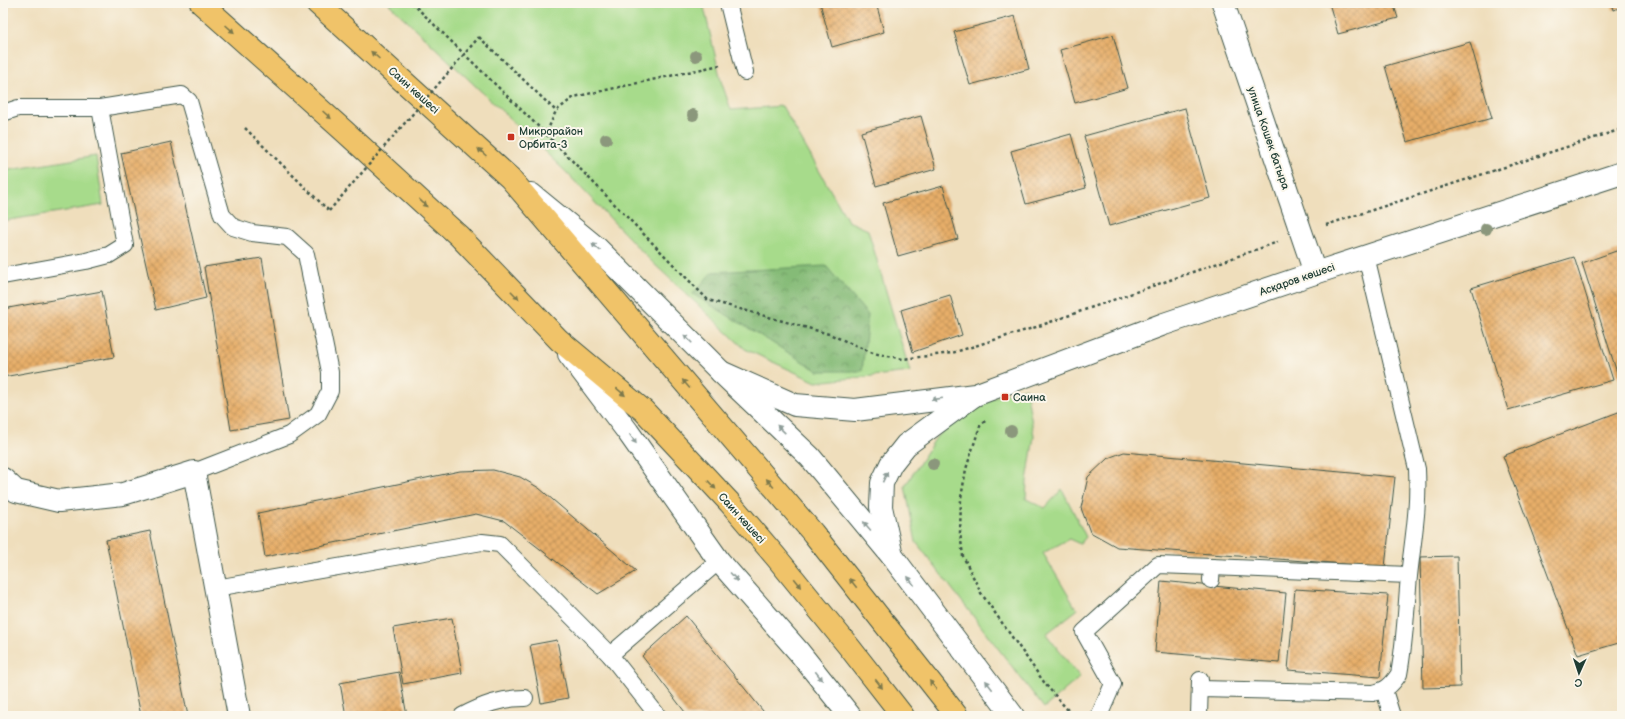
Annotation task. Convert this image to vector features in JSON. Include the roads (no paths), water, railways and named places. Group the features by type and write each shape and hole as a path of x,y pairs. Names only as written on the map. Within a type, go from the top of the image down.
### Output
{"main road":[{"name":"Саин көшесі","path":"201,3 344,130 459,236 559,340 644,411 781,563 903,716"},
{"name":"Саин көшесі","path":"317,3 510,178 813,533 957,716"}],"street":[{"name":"улица Кошек батыра","path":"1223,3 1315,272"},
{"name":"Асқаров көшесі","path":"975,395 1164,324 1315,272 1622,173"},
{"path":"510,178 598,248 721,372 810,457 892,556 1013,716"},
{"path":"559,340 628,432 719,561 799,652 850,716"},
{"path":"721,372 795,405 855,410 975,395"},
{"path":"892,556 881,506 882,484 891,464 906,445 975,395"},
{"path":"3,479 16,491 59,501 124,494 194,472 239,716"}],"lane":[{"path":"728,3 744,66"},
{"path":"3,113 18,108 100,108 182,95 188,101 222,215 233,227 252,233 287,237 306,254 330,372 330,391 318,414 288,435 194,472"},
{"path":"3,276 109,255 125,244 100,108"},
{"path":"1199,716 1200,684 1373,693 1384,690 1392,685 1399,674 1417,515 1417,469 1366,256"},
{"path":"216,588 482,542 500,544 610,655 658,716"},
{"path":"610,655 719,561"},
{"path":"1099,716 1113,684 1084,632 1158,565 1212,574 1409,575"},
{"path":"1384,690 1392,716"},
{"path":"462,716 483,705 513,698 525,698"}],"place":[{"name":"Микрорайон Орбита-3","path":"511,137"},
{"name":"Саина","path":"1005,397"}]}
